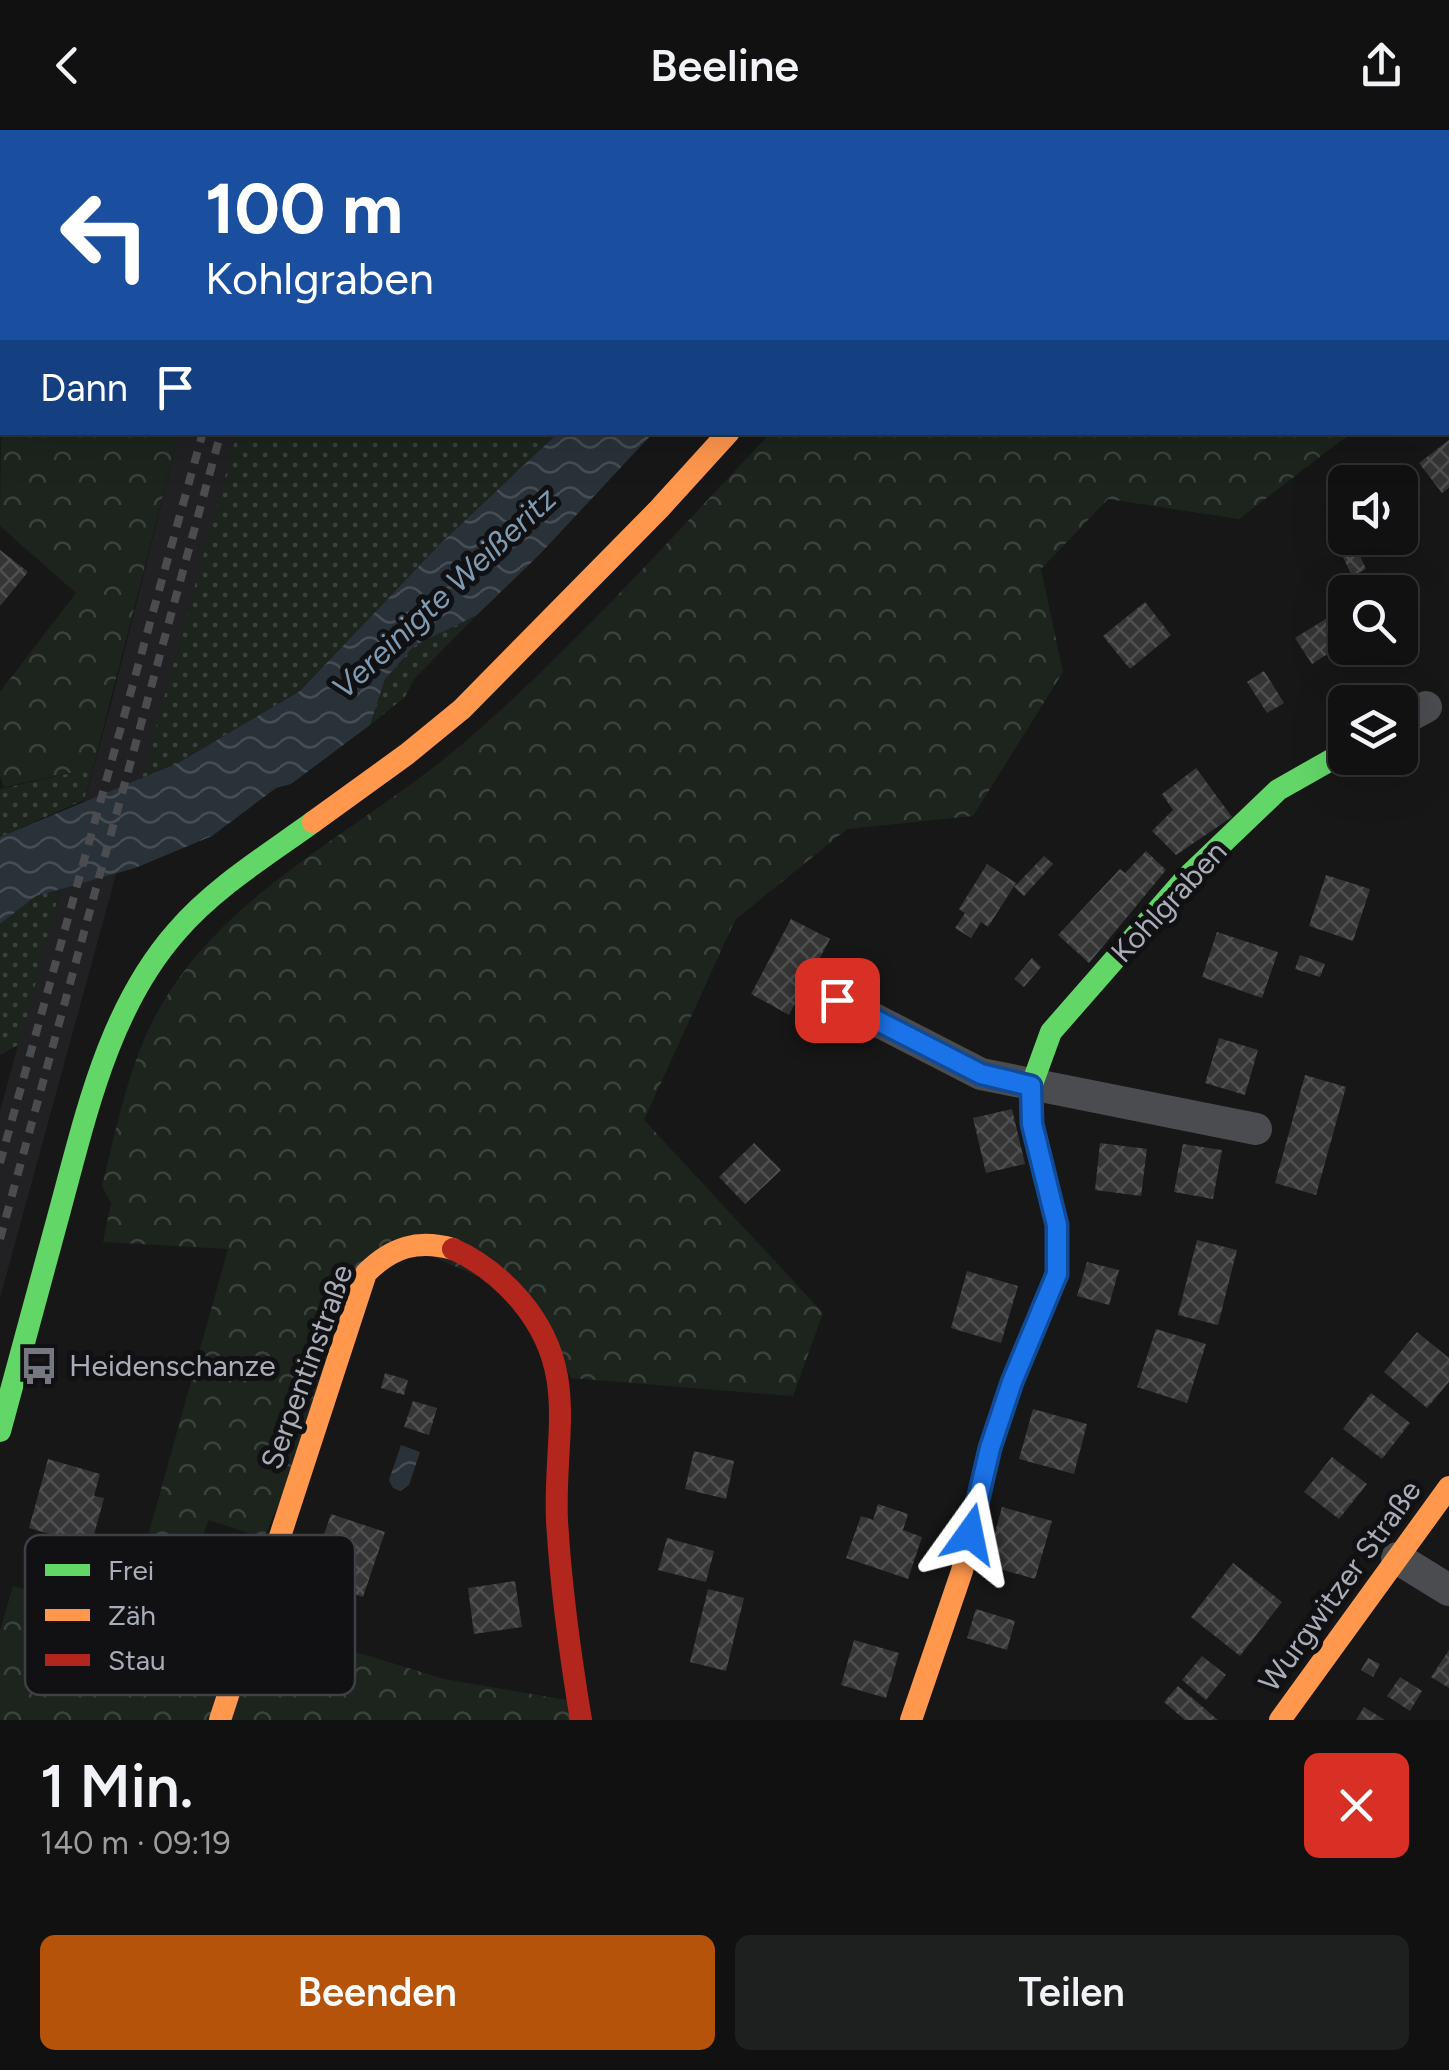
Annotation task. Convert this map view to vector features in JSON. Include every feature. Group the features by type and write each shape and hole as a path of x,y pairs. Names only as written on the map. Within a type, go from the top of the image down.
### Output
{"street":[{"path":"0,1431 85,1118 108,1049 121,1016 176,932 215,893 407,754 462,709 660,510 726,435"},
{"name":"Kohlgraben","path":"910,1720 962,1572 990,1448 1012,1382 1057,1274 1057,1225 1032,1124 1031,1086 1052,1032 1185,878 1278,790 1328,762"},
{"path":"837,1000 981,1074 1256,1129"},
{"name":"Serpentinstraße","path":"280,1535 366,1273 382,1256 412,1242 438,1243 466,1253 492,1272 524,1307 551,1350 559,1383 556,1490 563,1601 581,1720"},
{"name":"Wurgwitzer Straße","path":"1280,1720 1449,1486"},
{"path":"1397,1558 1449,1590"},
{"name":"Serpentinstraße","path":"220,1720 228,1695"}],"shaded area":[{"path":"178,435 236,435 0,1298 0,1111 112,700"}],"green space":[{"path":"1,435 178,435 93,768 4,787 0,776 0,692 76,593 0,526"},
{"path":"236,435 556,435 438,546 300,691 178,763 142,778"},
{"path":"769,435 1348,435 1239,519 1108,499 1041,569 1063,672 973,816 847,829 735,920 644,1120 823,1313 793,1396 571,1378 528,1298 392,1239 265,1535 209,1520 203,1535 148,1535 228,1249 103,1242 111,1203 102,1186 121,1109 147,1033 174,985 208,943 247,905 467,740 585,629"},
{"path":"477,615 414,679 405,697 370,725 385,679 414,646"},
{"path":"93,768 84,800 0,837 0,789"},
{"path":"60,889 20,1044 0,1055 0,924 36,896"},
{"path":"13,1586 25,1589 25,1695 355,1695 355,1652 444,1679 578,1702 581,1720 0,1720 0,1631"}],"water":[{"name":"Vereinigte Weißeritz","path":"556,435 651,435 477,615 414,646 385,679 370,725 212,836 135,868 36,896 0,924 0,837 178,763 300,691 438,546"},
{"path":"401,1445 420,1452 409,1485 400,1491 389,1480"}],"building":[{"path":"1449,440 1449,488 1442,493 1419,463"},
{"path":"0,550 28,572 0,606"},
{"path":"1342,555 1360,555 1366,569 1352,575"},
{"path":"1145,602 1171,635 1130,669 1103,636"},
{"path":"1328,618 1328,654 1312,664 1295,638"},
{"path":"1264,671 1284,703 1267,713 1247,682"},
{"path":"1196,768 1232,817 1176,855 1152,831 1173,810 1162,794"},
{"path":"1146,851 1166,870 1089,963 1058,935 1120,869 1125,873"},
{"path":"1044,856 1053,864 1024,896 1014,887"},
{"path":"987,864 1016,883 988,927 981,922 971,938 955,928 965,913 959,909"},
{"path":"1326,875 1370,889 1353,941 1309,926"},
{"path":"791,919 830,939 789,1015 751,994"},
{"path":"1217,932 1278,952 1262,998 1202,977"},
{"path":"1300,955 1325,964 1320,977 1295,969"},
{"path":"1032,958 1041,967 1024,987 1014,979"},
{"path":"1219,1038 1258,1050 1245,1095 1205,1083"},
{"path":"1305,1075 1346,1087 1316,1195 1275,1183"},
{"path":"1012,1109 1025,1164 986,1173 973,1118"},
{"path":"754,1143 781,1170 745,1204 719,1177"},
{"path":"1100,1143 1147,1149 1141,1196 1095,1190"},
{"path":"1183,1144 1222,1150 1213,1199 1174,1192"},
{"path":"1197,1240 1237,1250 1218,1325 1178,1315"},
{"path":"1087,1262 1119,1270 1109,1305 1077,1296"},
{"path":"967,1271 1018,1286 1001,1343 951,1328"},
{"path":"1156,1329 1206,1344 1187,1403 1137,1387"},
{"path":"1417,1332 1449,1358 1449,1382 1427,1408 1384,1372"},
{"path":"385,1373 408,1380 404,1395 381,1388"},
{"path":"1371,1393 1410,1423 1382,1459 1343,1429"},
{"path":"413,1401 437,1408 429,1435 404,1427"},
{"path":"1033,1409 1087,1424 1074,1474 1019,1459"},
{"path":"694,1451 734,1461 726,1499 685,1489"},
{"path":"1332,1457 1367,1484 1339,1519 1304,1492"},
{"path":"48,1459 100,1474 94,1496 104,1498 94,1535 53,1535 29,1528"},
{"path":"878,1504 908,1514 903,1530 922,1537 908,1579 846,1558 861,1516 873,1520"},
{"path":"1002,1507 1052,1521 1035,1579 986,1565"},
{"path":"331,1514 385,1532 363,1597 355,1594 355,1535 324,1535"},
{"path":"667,1538 714,1551 706,1582 658,1570"},
{"path":"1233,1563 1282,1602 1240,1656 1191,1617"},
{"path":"515,1581 522,1627 474,1634 468,1588"},
{"path":"708,1589 744,1598 726,1671 690,1662"},
{"path":"976,1609 1015,1621 1007,1650 967,1638"},
{"path":"854,1640 899,1653 886,1698 841,1685"},
{"path":"1449,1650 1449,1688 1431,1677"},
{"path":"1202,1656 1226,1675 1206,1700 1182,1680"},
{"path":"1368,1658 1380,1664 1373,1677 1361,1670"},
{"path":"1400,1677 1422,1691 1410,1711 1387,1696"},
{"path":"1178,1686 1218,1720 1185,1720 1164,1702"},
{"path":"1364,1707 1385,1720 1356,1720"}],"railway":[{"path":"0,1163 202,435"},
{"path":"0,1239 220,435"}],"traffic: fast":[{"path":"1052,1204 1032,1124 1031,1087 1051,1032 1185,879 1278,790 1328,762"},
{"path":"0,1431 91,1100 134,994 154,961 192,915 313,822"}],"traffic: slow":[{"path":"313,822 462,709 726,435"},
{"path":"911,1720 962,1571 990,1448 1012,1382 1057,1274 1057,1225 1052,1204"},
{"path":"280,1535 366,1273 406,1248 428,1245 453,1249"},
{"path":"1280,1720 1449,1487"},
{"path":"220,1720 228,1695"}],"traffic: jam":[{"path":"453,1249 498,1277 513,1292 539,1327 551,1353 560,1406 559,1546 581,1720"}],"place":[{"name":"Heidenschanze","path":"39,1366"}],"route":[{"path":"837,1000 981,1074 1031,1086 1032,1124 1057,1225 1057,1274 1012,1382 990,1448 970,1534"}]}
